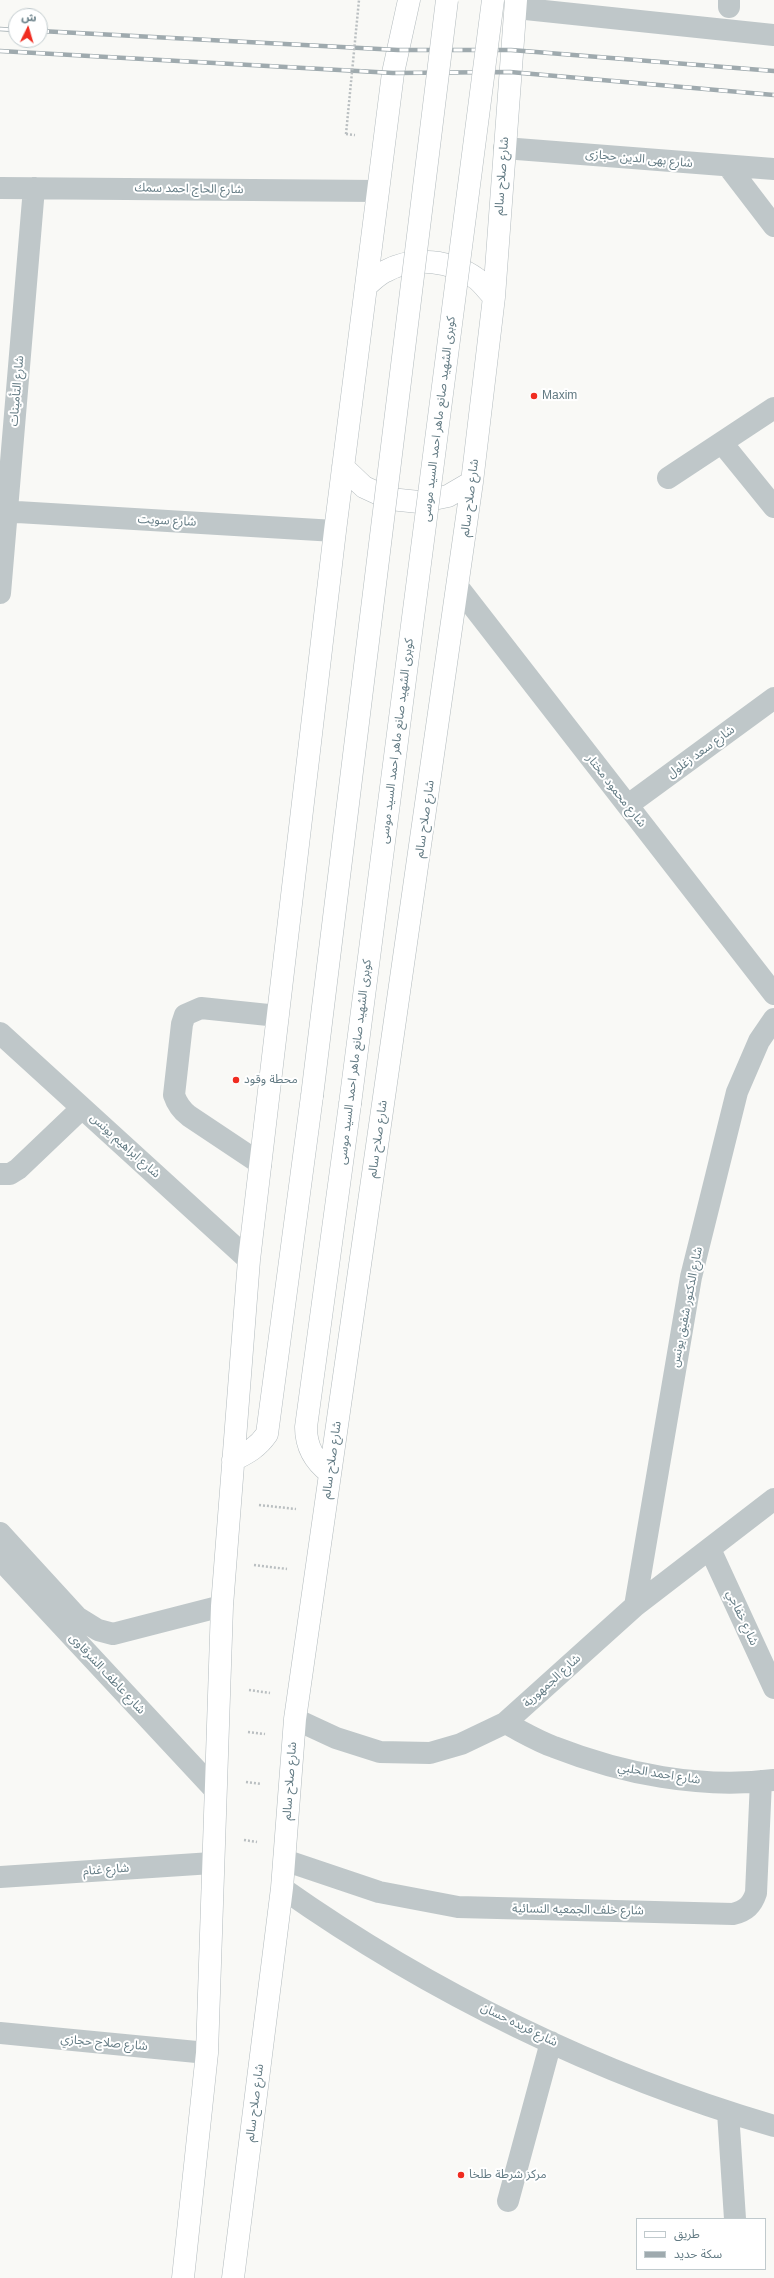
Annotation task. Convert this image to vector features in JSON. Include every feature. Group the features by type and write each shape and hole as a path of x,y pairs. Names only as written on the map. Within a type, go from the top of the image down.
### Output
{"main road":[{"path":"183,2278 207,2053 212,1863 222,1606 249,1260 335,531 393,72 409,0"},
{"path":"233,1460 248,1453 260,1444 269,1428 312,1096 446,0"},
{"name":"كوبرى الشهيد صانع ماهر احمد السيد موسى","path":"330,1473 318,1464 310,1451 306,1438 306,1427 350,1104 493,0"},
{"name":"شارع صلاح سالم","path":"233,2278 282,1888 294,1728 298,1696 472,482 494,297 516,4"},
{"path":"366,286 385,271 408,263 433,262 456,267 477,279 494,297"},
{"path":"343,467 364,487 390,499 419,502 426,501 448,496 472,482"}],"street":[{"path":"516,4 774,35"},
{"name":"شارع بهى الدين حجازى","path":"504,148 774,169"},
{"path":"728,166 774,226"},
{"name":"شارع الحاج احمد سمك","path":"0,188 378,191"},
{"name":"شارع التأمينات","path":"0,593 3,511 34,188"},
{"path":"668,478 774,408"},
{"path":"722,442 774,507"},
{"name":"شارع سويت","path":"3,511 335,531"},
{"name":"شارع محمود مختار","path":"458,587 774,994"},
{"name":"شارع سعد زغلول","path":"628,805 774,698"},
{"path":"261,1164 189,1116 182,1110 177,1102 174,1094 182,1024 185,1015 201,1008 278,1016"},
{"name":"شارع الدكتور شفيق يونس","path":"635,1606 691,1277 737,1092 759,1041 774,1019"},
{"name":"شارع ابراهيم يونس","path":"0,1033 249,1260"},
{"path":"0,1174 10,1174 18,1170 82,1108"},
{"name":"شارع الجمهورية","path":"294,1728 336,1738 380,1752 430,1753 461,1744 505,1723 635,1606 774,1499"},
{"name":"شارع عاطف الشرقاوى","path":"0,1533 77,1617 98,1630 114,1634 222,1606"},
{"name":"شارع خفاجي","path":"710,1549 774,1688"},
{"name":"شارع عاطف الشرقاوى","path":"0,1559 215,1785"},
{"name":"شارع احمد الحلبي","path":"505,1723 552,1746 603,1764 655,1776 708,1782 768,1780"},
{"name":"شارع خلف الجمعيه النسائية","path":"285,1852 379,1892 458,1907 733,1914 748,1908 756,1893 768,1780"},
{"name":"شارع غنام","path":"0,1877 212,1863"},
{"name":"شارع فريده حسان","path":"282,1888 338,1927 414,1972 551,2042 629,2076 728,2112 774,2126"},
{"name":"شارع صلاح حجازي","path":"0,2034 207,2053"},
{"path":"508,2201 551,2042"},
{"path":"728,2112 735,2218"}],"path":[{"path":"346,134 359,0"},
{"path":"230,1502 324,1512"},
{"path":"225,1562 316,1571"},
{"path":"218,1687 298,1696"},
{"path":"217,1729 294,1728"},
{"path":"215,1785 290,1787"},
{"path":"213,1837 285,1852"}],"railway":[{"path":"0,29 8,30"},
{"path":"48,31 398,50 511,50 774,71"},
{"path":"0,51 393,73 510,72 774,95"}],"place":[{"name":"Maxim","path":"534,396"},
{"name":"محطة وقود","path":"236,1080"},
{"name":"مركز شرطة طلخا","path":"461,2175"}]}
